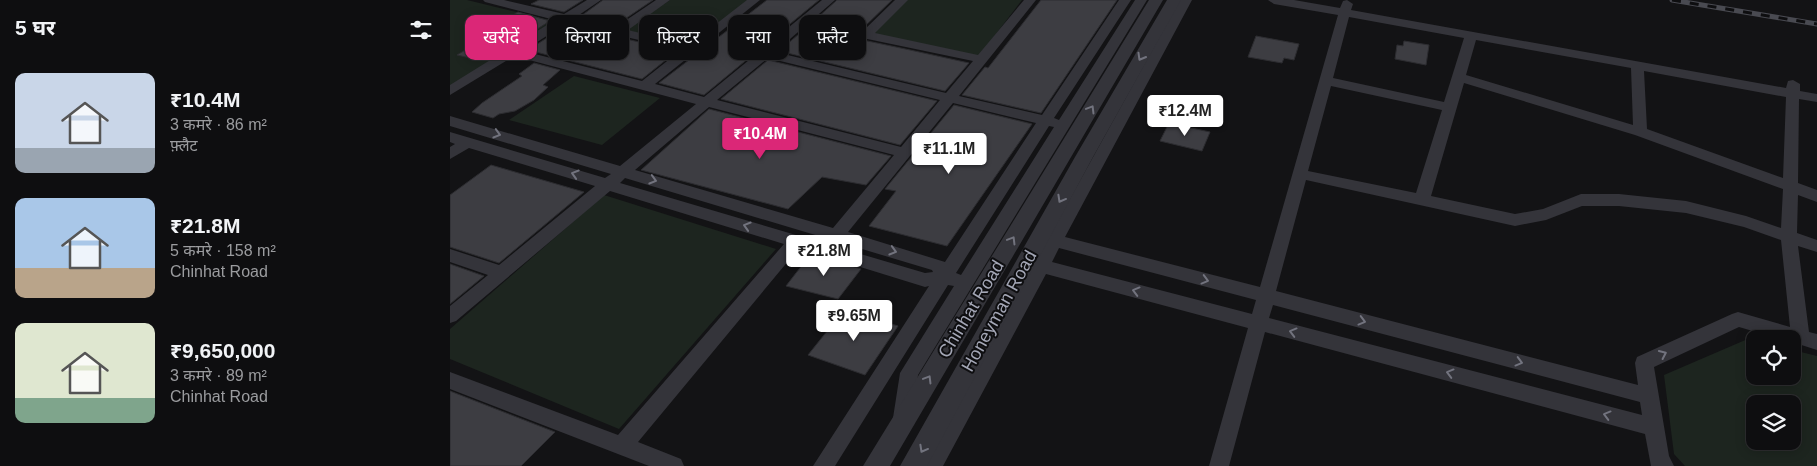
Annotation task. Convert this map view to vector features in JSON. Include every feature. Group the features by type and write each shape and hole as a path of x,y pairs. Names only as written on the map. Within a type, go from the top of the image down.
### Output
{"street":[{"path":"490,0 519,3 557,15"},
{"path":"571,15 595,0"},
{"path":"629,24 664,0"},
{"path":"718,28 754,0"},
{"path":"811,15 829,0"},
{"path":"866,35 902,0"},
{"path":"837,235 1030,0"},
{"path":"823,466 1125,0"},
{"path":"902,423 909,373 1141,0"},
{"path":"1075,154 1156,0"},
{"path":"1075,154 1174,0"},
{"path":"932,466 1186,0"},
{"path":"1274,0 1346,8 1792,88 1817,98"},
{"path":"1326,0 1346,8 1471,35 1637,65 1792,88 1817,88"},
{"path":"1219,466 1346,8"},
{"path":"789,34 799,25"},
{"path":"866,35 981,59"},
{"path":"1422,200 1471,35"},
{"path":"537,58 904,153"},
{"path":"450,91 500,60"},
{"path":"644,86 677,60"},
{"path":"450,316 758,60"},
{"path":"789,60 1046,122 1064,124"},
{"path":"1637,65 1640,132"},
{"path":"1459,77 1640,132 1817,196"},
{"path":"1326,81 1450,108"},
{"path":"1664,466 1659,460 1644,363 1738,319 1808,340 1789,236 1792,88"},
{"path":"450,121 938,264 945,276"},
{"path":"450,137 926,280 945,276 966,283"},
{"path":"450,154 468,142"},
{"name":"Chinhat Road","path":"876,466 1075,154"},
{"name":"Honeyman Road","path":"913,466 1075,154"},
{"path":"1300,174 1515,220 1546,214 1581,200 1619,200 1686,207 1746,222 1817,246"},
{"path":"622,446 796,240"},
{"path":"1056,241 1649,396"},
{"path":"450,255 502,273"},
{"path":"1042,266 1654,427"},
{"path":"873,389 909,373"},
{"path":"450,380 664,464"}],"shaded area":[{"path":"450,0 467,0 529,15 465,15 465,60 493,60 450,87"},
{"path":"670,0 750,0 731,15 728,15 728,17 718,25 718,15 648,15"},
{"path":"906,0 1022,0 979,56 871,33"},
{"path":"537,17 547,19 547,25 537,32"},
{"path":"639,21 639,33 629,31 629,28"},
{"path":"574,76 660,98 602,145 509,120"},
{"path":"604,195 776,249 619,429 450,359 450,329"},
{"path":"1746,340 1746,385 1801,385 1801,352 1817,356 1817,466 1685,466 1674,454 1664,375"}],"building":[{"path":"539,0 583,0 564,12 531,4"},
{"path":"603,0 653,0 629,16 582,15"},
{"path":"767,0 819,0 789,25 789,15 747,15"},
{"path":"837,0 892,0 866,25 866,15 820,15"},
{"path":"1041,0 1117,0 1041,113 962,95 985,67 988,68"},
{"path":"518,12 529,15 513,15"},
{"path":"537,17 547,20 547,23 537,29"},
{"path":"728,30 728,60 746,60 704,95 659,83 689,60 718,60 718,38"},
{"path":"799,34 799,56 789,53 789,42"},
{"path":"1256,36 1299,44 1294,60 1284,58 1282,63 1248,57"},
{"path":"547,38 547,55 537,52 537,44"},
{"path":"629,40 639,42 639,60 666,60 642,79 567,60 629,60"},
{"path":"866,41 969,63 945,91 816,60 866,60"},
{"path":"1404,41 1429,45 1426,65 1395,59 1397,45 1403,46"},
{"path":"465,50 465,57 457,55"},
{"path":"768,60 937,101 900,145 721,99"},
{"path":"534,63 560,70 543,85 548,87 534,100 515,111 499,114 493,118 472,112 522,76 519,74"},
{"path":"954,105 1032,124 947,246 869,226 896,191 885,189"},
{"path":"709,109 891,156 866,185 822,177 788,209 641,170"},
{"path":"1169,123 1210,132 1202,151 1160,141"},
{"path":"491,165 584,192 499,263 450,247 450,195"},
{"path":"810,255 861,269 838,299 786,286"},
{"path":"450,264 484,276 450,304"},
{"path":"844,310 898,326 865,375 808,355"},
{"path":"450,391 555,432 521,466 450,466"}],"railway":[{"path":"1672,0 1817,24"}]}
